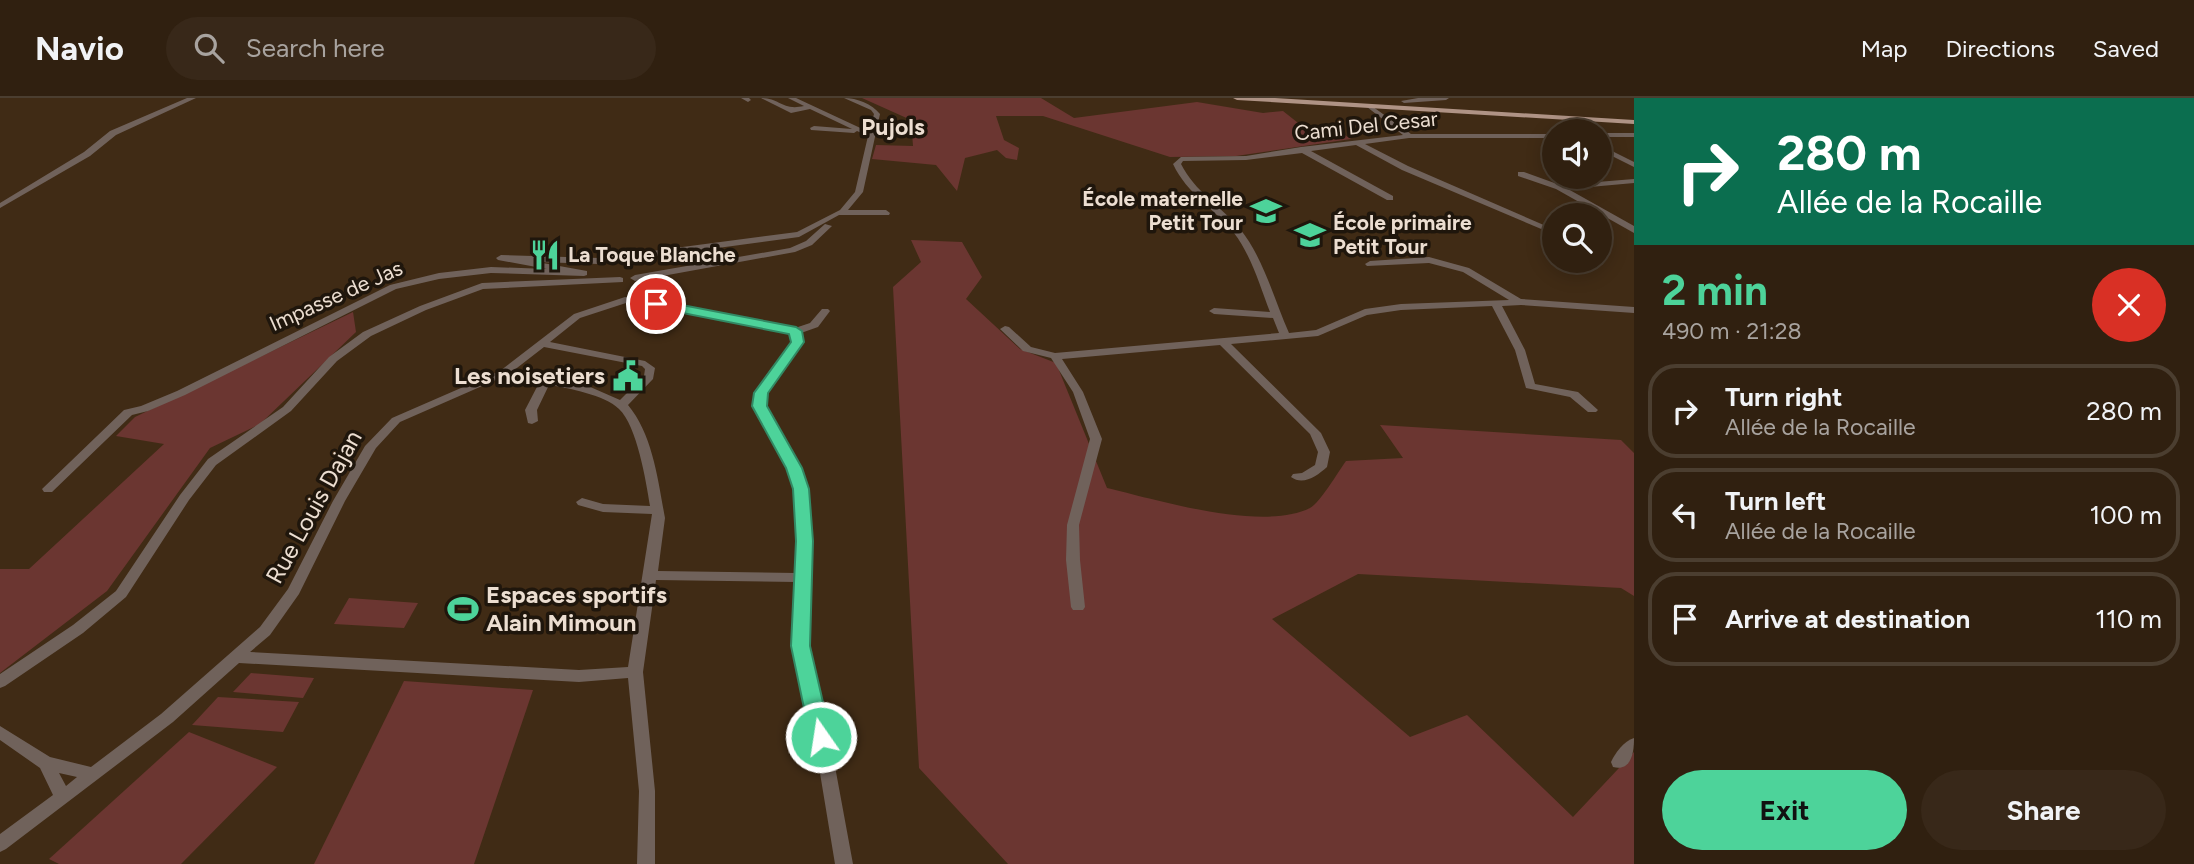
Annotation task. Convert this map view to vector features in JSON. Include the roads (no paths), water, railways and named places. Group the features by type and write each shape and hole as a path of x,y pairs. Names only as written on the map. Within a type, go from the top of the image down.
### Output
{"main road":[{"path":"1237,98 1634,122"}],"street":[{"path":"0,206 71,163 113,133 192,98"},
{"path":"764,98 791,111 818,101 811,98"},
{"path":"0,681 78,629 121,594 184,498 212,462 287,409 327,365 358,340 423,308 482,286 628,281 792,250 809,243 859,192 877,114 873,109 847,98"},
{"path":"1401,100 1446,98"},
{"path":"774,103 792,99 851,124 870,138"},
{"path":"1401,100 1412,109"},
{"path":"156,102 166,109"},
{"path":"1370,106 1409,136"},
{"path":"851,124 874,119"},
{"path":"814,128 850,130 870,138"},
{"path":"1612,135 1634,135"},
{"name":"Cami Del Cesar","path":"1276,314 1239,233 1197,195 1180,172 1177,164 1181,159 1246,158 1409,136 1542,136"},
{"path":"1354,142 1405,168 1542,226"},
{"path":"1301,149 1390,198"},
{"path":"1612,153 1634,165"},
{"path":"1622,158 1634,159"},
{"path":"47,168 71,163"},
{"path":"1521,174 1542,181"},
{"path":"1612,183 1634,181"},
{"path":"1562,189 1634,230"},
{"path":"628,281 616,274 584,273 501,258 599,261 799,234 843,211 886,213"},
{"path":"1370,264 1429,260 1466,270 1521,302"},
{"name":"Impasse de Jas","path":"48,489 128,412 144,409 181,393 393,287 439,276 491,270 584,273"},
{"path":"628,281 628,300 796,331 814,325 825,311"},
{"name":"Rue Louis Dajan","path":"0,844 167,718 265,631 294,592 339,501 371,446 386,427 418,408 520,364 577,316 628,300"},
{"path":"1495,302 1520,350 1530,386 1574,394 1592,410"},
{"path":"1005,329 1027,349 1055,356 1318,332 1365,312 1495,302 1634,310"},
{"path":"1214,311 1276,314 1285,336"},
{"path":"796,331 797,342 759,401 801,489 804,541 801,646 826,761 844,864"},
{"path":"1223,342 1315,433 1324,452 1321,467 1304,477 1297,477"},
{"path":"545,344 645,364 650,368 649,377 622,404"},
{"path":"1055,356 1078,392 1096,439 1093,460 1073,525 1073,560 1078,607"},
{"path":"520,364 538,379"},
{"path":"504,373 596,391 622,404 635,421 658,509 652,575 635,672 647,792 646,864"},
{"path":"532,421 531,410 538,379"},
{"path":"582,502 603,508 658,509"},
{"path":"652,575 801,578"},
{"path":"237,657 579,676 635,672"},
{"path":"0,732 46,763 92,774"},
{"path":"1619,762 1634,744"},
{"path":"46,763 63,797"}],"place":[{"name":"École maternelle Petit Tour","path":"1266,211"},
{"name":"École primaire Petit Tour","path":"1310,235"},
{"name":"La Toque Blanche","path":"545,255"},
{"name":"Les noisetiers","path":"628,376"},
{"name":"Espaces sportifs Alain Mimoun","path":"463,609"}],"district":[{"name":"Pujols","path":"893,127"}]}
